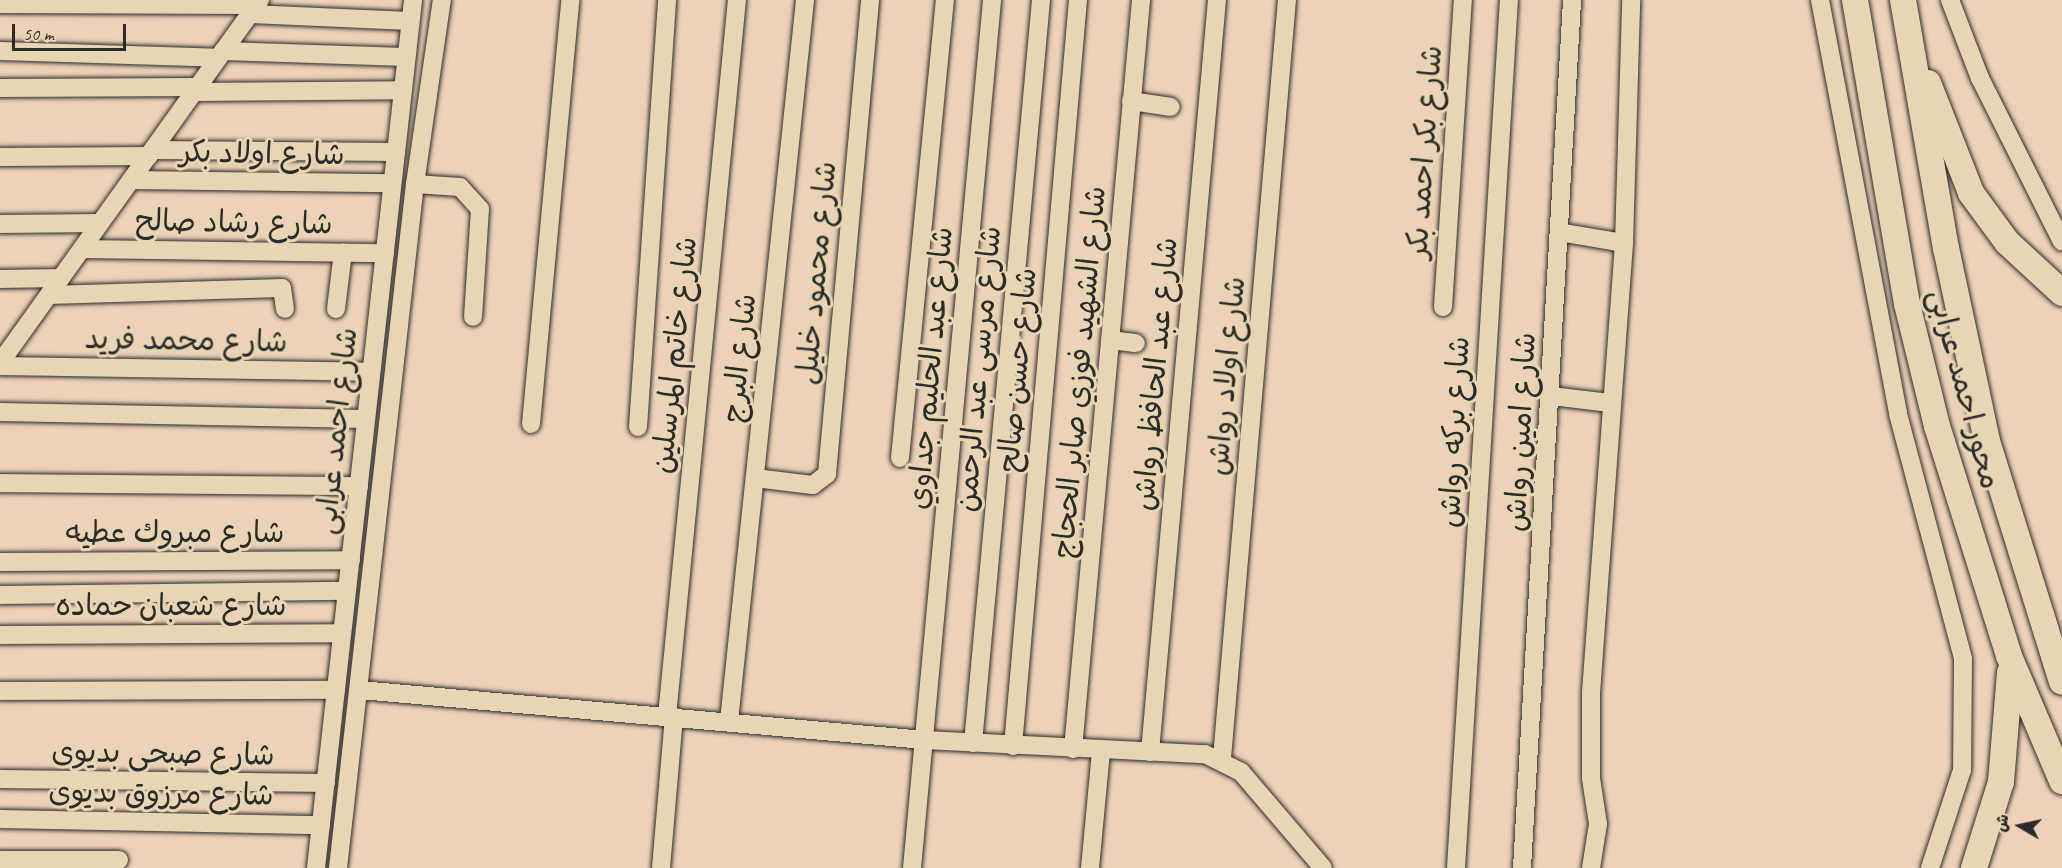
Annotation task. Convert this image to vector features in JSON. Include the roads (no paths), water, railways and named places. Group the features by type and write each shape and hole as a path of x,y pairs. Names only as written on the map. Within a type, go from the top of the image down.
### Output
{"highway":[{"name":"محور احمد عرابى","path":"1855,0 1916,345 2009,656 2062,781"},
{"name":"محور احمد عرابى","path":"1903,0 1939,205 1987,441 2062,682"},
{"path":"1908,32 1971,193 2007,242 2058,287"},
{"path":"1939,205 1952,191 1971,193"},
{"path":"1974,868 2005,761 2009,656"}],"street":[{"name":"شارع احمد عرابى","path":"316,868 413,0"},
{"path":"338,868 360,690 415,184 442,0"},
{"path":"531,424 570,0"},
{"path":"638,427 667,0"},
{"name":"شارع خاتم المرسلين","path":"661,868 671,717 738,0"},
{"name":"شارع البرج","path":"729,722 805,0"},
{"name":"شارع محمود خليل","path":"755,478 813,485 827,474 870,0"},
{"path":"900,458 945,0"},
{"name":"شارع عبد الحليم جداوي","path":"912,868 992,0"},
{"name":"شارع مرسى عبد الرحمن","path":"973,743 1041,0"},
{"name":"شارع حسن صالح","path":"1013,746 1078,0"},
{"name":"شارع الشهيد فوزي صابر الحجاج","path":"1073,749 1141,0"},
{"name":"شارع عبد الحافظ رواش","path":"1150,752 1217,0"},
{"name":"شارع اولاد رواش","path":"1222,758 1287,0"},
{"name":"شارع بكر احمد بكر","path":"1443,307 1462,0"},
{"name":"شارع بركه رواش","path":"1456,868 1509,0"},
{"name":"شارع امين رواش","path":"1522,868 1551,396 1572,0"},
{"path":"1591,868 1598,824 1591,778 1592,693 1610,403 1624,243 1631,0"},
{"path":"1820,0 1891,381 1963,659 1962,770 1930,868"},
{"path":"1950,0 1980,78 2062,242"},
{"path":"0,4 256,6 410,21"},
{"path":"0,364 8,340 49,295 256,6"},
{"path":"0,51 406,57"},
{"path":"0,88 403,90"},
{"path":"1131,101 1171,107"},
{"path":"0,157 151,153 396,152"},
{"name":"شارع اولاد بكر","path":"131,180 392,183"},
{"path":"415,184 460,187 480,209 473,317"},
{"path":"0,224 100,223"},
{"path":"1558,232 1624,243"},
{"name":"شارع رشاد صالح","path":"82,249 385,253"},
{"path":"336,309 343,252"},
{"path":"0,279 61,278"},
{"path":"49,295 282,288 285,309"},
{"path":"1110,340 1136,343"},
{"name":"شارع محمد فريد","path":"0,364 371,372"},
{"path":"1551,396 1610,403"},
{"path":"0,412 366,419"},
{"path":"0,483 359,486"},
{"name":"شارع مبروك عطيه","path":"0,562 351,560"},
{"path":"0,595 347,591"},
{"name":"شارع شعبان حماده","path":"0,634 342,633"},
{"path":"0,691 336,690"},
{"path":"360,690 925,740 1222,758 1241,772 1323,868"},
{"path":"1090,868 1101,751"},
{"name":"شارع صبحى بديوى","path":"0,779 326,783"},
{"name":"شارع مرزوق بديوى","path":"0,819 321,825"},
{"path":"0,860 119,860"}]}
